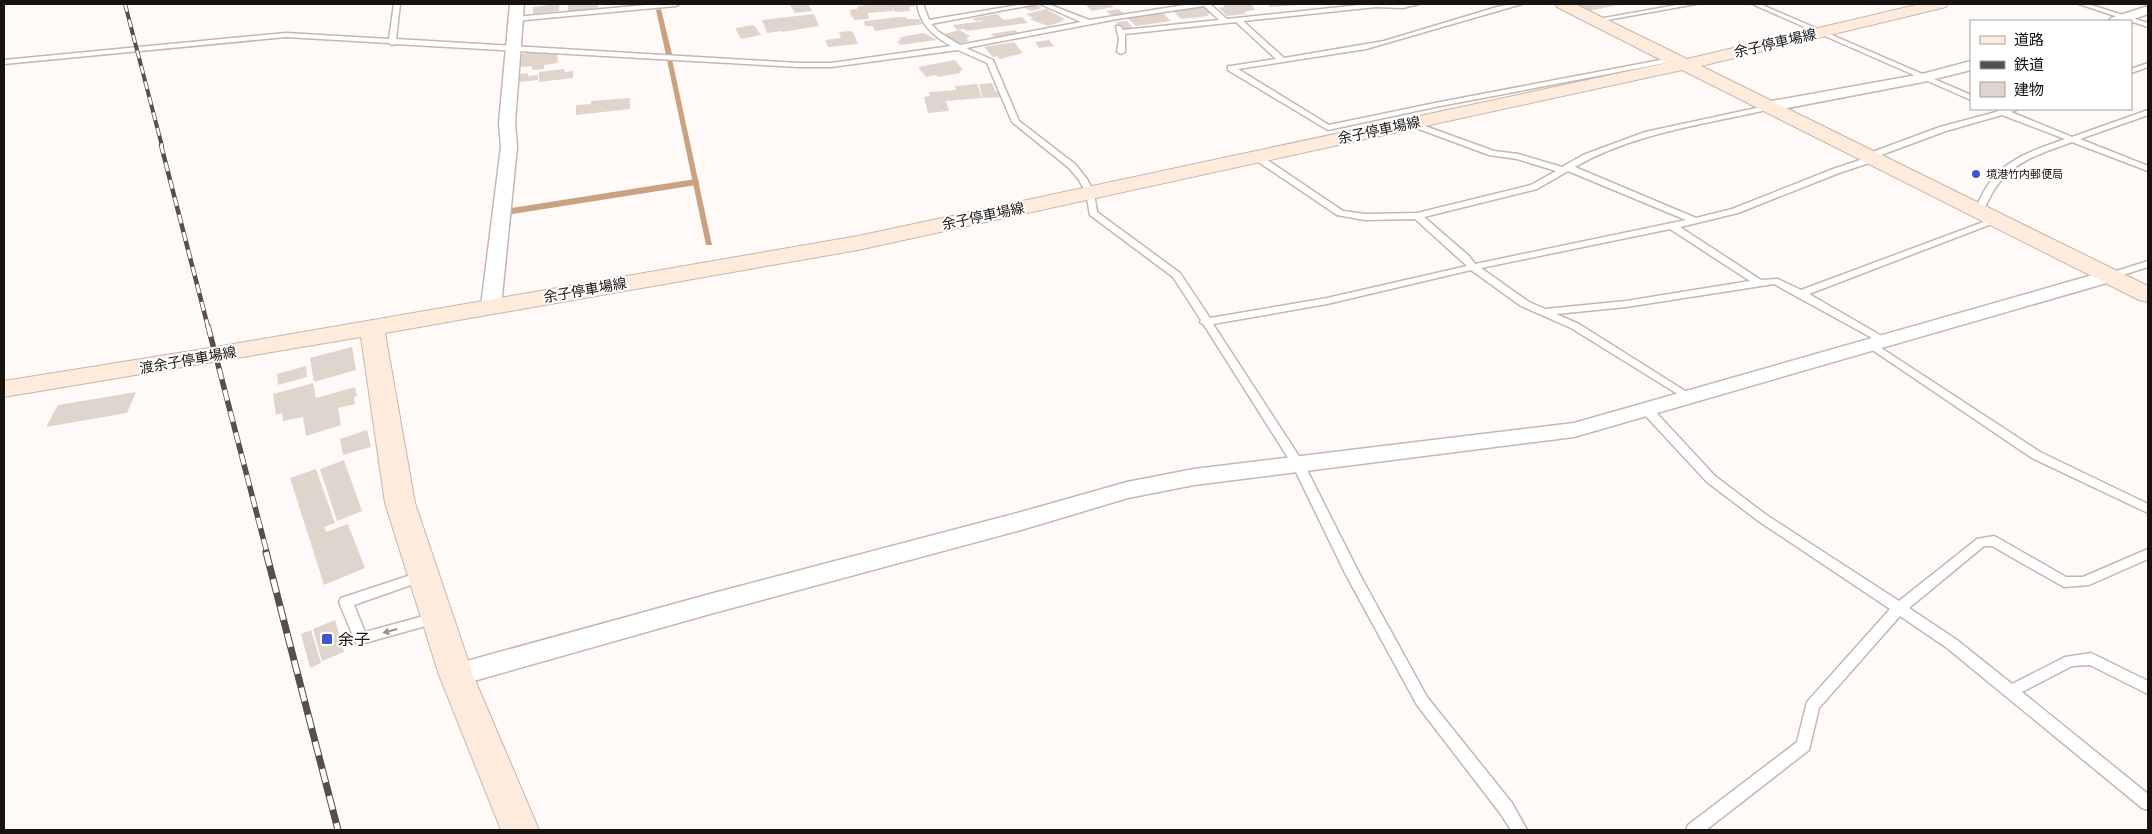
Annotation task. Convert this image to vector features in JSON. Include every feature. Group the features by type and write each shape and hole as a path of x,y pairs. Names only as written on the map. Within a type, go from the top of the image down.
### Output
{"main road":[{"path":"1562,4 1772,106 2148,294"},
{"name":"余子停車場線","path":"372,328 858,243 1411,123 1681,61 1820,33 1940,4"},
{"path":"372,328 400,504 456,675 520,830"},
{"name":"渡余子停車場線","path":"4,389 372,328"}],"street":[{"path":"491,306 510,147 507,123 517,4"},
{"path":"2121,20 2148,10"},
{"path":"1772,106 1923,78 1970,65"},
{"path":"456,675 710,604 1021,521 1127,490 1194,477 1574,430 2110,276"}],"lane":[{"path":"392,42 397,4"},
{"path":"515,19 676,4"},
{"path":"920,4 921,14 931,29 959,47 990,62 1016,122 1072,166 1083,178 1090,193 1093,213 1177,276 1298,464 1352,575 1422,701 1506,808 1519,830"},
{"path":"926,23 1034,4"},
{"path":"1043,4 1089,23"},
{"path":"4,62 278,36 798,65 831,65 959,47 1111,18 1202,4"},
{"path":"1206,4 1224,20"},
{"path":"1314,4 1321,11"},
{"path":"1122,32 1381,5 1403,6 1416,4"},
{"path":"1519,4 1480,13 1414,35 1366,47 1230,68 1328,128 1435,105 1681,61"},
{"path":"1596,20 1693,4"},
{"path":"1756,4 1970,98"},
{"path":"2082,4 2121,20"},
{"path":"1111,18 1122,32 1121,52"},
{"path":"1238,19 1282,60"},
{"path":"2132,22 2148,25"},
{"path":"2132,71 2148,65"},
{"path":"1257,157 1340,213 1365,217 1417,216 1534,187 1593,154 1648,134 1772,106"},
{"path":"1997,110 2148,169"},
{"path":"1205,322 1344,297 1473,267 1672,226 1735,211 1836,171 1875,158 1878,153 1943,129 2010,110"},
{"path":"1801,294 1988,215 1993,184 2008,167 2029,155 2148,112"},
{"path":"1411,123 1492,153 1565,169 1696,220"},
{"path":"1417,216 1466,258 1473,267 1525,304 1575,326 1688,398"},
{"path":"1672,226 1759,283"},
{"path":"2110,276 2148,264"},
{"path":"1544,312 1626,304 1775,281 1801,294 1878,343 2036,454 2148,509"},
{"path":"1647,410 1711,479 1761,517 1952,644 2148,803"},
{"path":"1694,830 1804,745 1812,706 1899,608 1981,542 1994,541 2064,582 2084,582 2148,554"},
{"path":"423,576 346,602 361,639 437,618"},
{"path":"2011,691 2070,661 2091,659 2148,688"}],"shaded area":[{"path":"661,9 672,54 666,55 656,10"},
{"path":"672,59 712,245 706,245 667,60"}],"building":[{"path":"559,4 559,11 533,14 533,7"},
{"path":"568,4 598,4 598,8 568,12"},
{"path":"808,4 812,11 795,13 790,5"},
{"path":"880,4 881,7 881,4 915,4 915,6 909,7 910,11 897,12 894,11 892,6 893,11 868,13 869,19 854,20 853,16 851,17 850,10 857,9 858,6"},
{"path":"1035,4 1042,8 1031,11 1023,7"},
{"path":"1085,4 1110,4 1114,7 1092,11"},
{"path":"1223,4 1251,4 1255,10 1244,12 1246,14 1227,16 1219,8 1225,7"},
{"path":"1267,4 1298,4 1299,5 1270,7"},
{"path":"1574,4 1616,4 1618,5 1589,11"},
{"path":"1204,7 1211,14 1207,14 1209,16 1181,19 1173,11"},
{"path":"1046,9 1065,19 1061,20 1064,21 1048,26 1029,19 1033,18 1026,14"},
{"path":"1118,9 1125,14 1112,16 1106,11"},
{"path":"1162,12 1171,21 1136,26 1127,18 1144,13 1146,15"},
{"path":"814,14 819,26 782,32 767,33 762,20"},
{"path":"997,14 1004,20 1022,17 1028,23 966,31 964,29 957,30 953,25 983,21 975,21 973,18"},
{"path":"906,17 907,21 907,19 919,19 923,24 875,31 873,26 865,26 864,21"},
{"path":"1127,21 1135,30 1123,31 1116,22"},
{"path":"754,25 761,35 741,39 735,28"},
{"path":"959,30 970,36 966,39 968,41 959,44 944,34"},
{"path":"1015,30 1020,35 996,39 991,34"},
{"path":"839,32 853,32 858,44 828,47 825,40 841,38"},
{"path":"924,33 937,40 900,45 897,41 901,40 899,38"},
{"path":"1049,40 1054,46 1039,48 1035,42"},
{"path":"1014,42 1023,53 1000,59 997,56 993,57 984,47"},
{"path":"533,52 557,54 558,63 544,65 544,69 532,70 532,66 521,67 522,54"},
{"path":"955,60 963,70 959,71 961,73 926,77 918,67"},
{"path":"564,69 565,72 573,71 573,78 539,82 539,72"},
{"path":"528,73 528,76 538,75 538,80 520,82 520,74"},
{"path":"992,83 995,91 1001,91 1004,97 983,98 979,84"},
{"path":"977,84 982,98 946,101 949,111 928,113 924,97 930,96 929,92 956,90 955,86"},
{"path":"630,98 630,109 576,115 576,105 591,104 591,101"},
{"path":"352,347 356,370 314,382 310,358"},
{"path":"306,366 307,377 278,385 277,374"},
{"path":"313,383 316,398 355,387 357,396 354,397 355,404 338,408 341,425 306,436 303,417 283,421 282,413 276,415 273,394"},
{"path":"136,392 127,413 46,427 58,405"},
{"path":"367,430 371,447 343,455 340,439"},
{"path":"344,460 362,511 337,521 320,469"},
{"path":"316,469 335,523 324,527 326,532 348,524 365,568 324,585 290,478"},
{"path":"335,620 344,652 322,661 313,629"},
{"path":"311,630 321,663 310,668 301,634"}],"waterway":[{"path":"512,211 696,182"}],"railway":[{"path":"125,4 162,146"},
{"path":"161,145 208,327"},
{"path":"208,326 267,553"},
{"path":"266,552 338,830"}],"place":[{"name":"境港竹内郵便局","path":"1976,174"},
{"name":"余子","path":"327,639"}]}
